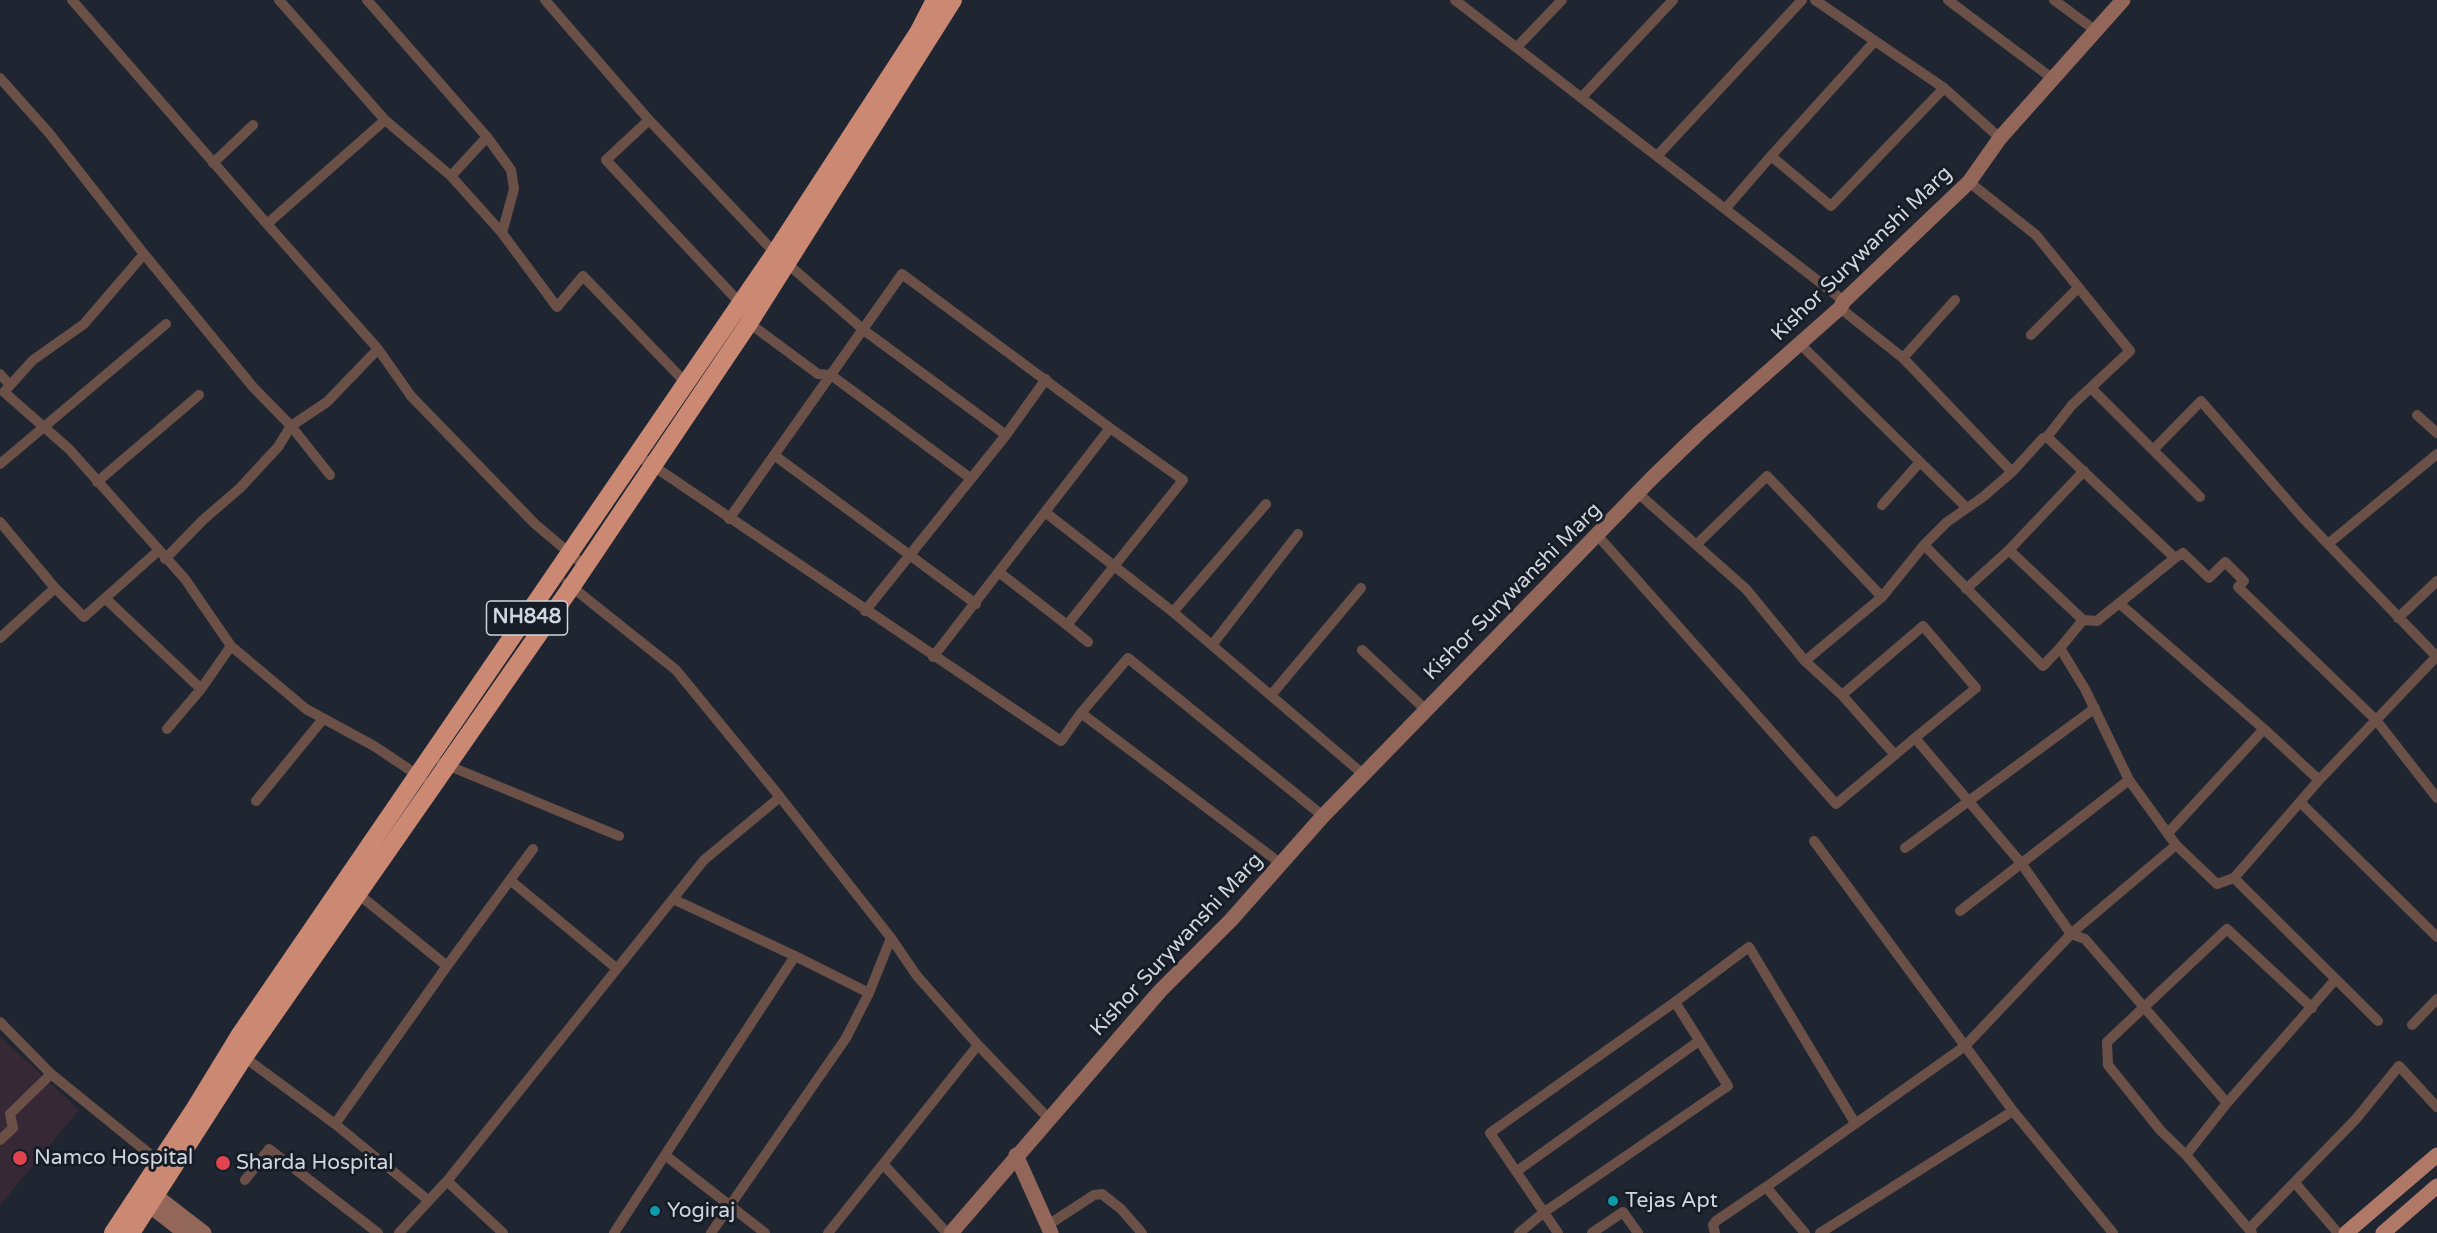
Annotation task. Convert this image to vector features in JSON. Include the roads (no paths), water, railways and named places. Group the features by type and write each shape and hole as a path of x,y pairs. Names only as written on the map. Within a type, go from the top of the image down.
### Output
{"highway":[{"name":"NH848","path":"113,1233 147,1196 166,1167 209,1099 241,1033 426,780 525,637 557,575 578,560 645,460 749,323 781,258 935,0"},
{"name":"NH848","path":"645,460 686,383 740,303 781,258 953,0"},
{"name":"NH848","path":"525,637 572,586 578,560"},
{"name":"NH848","path":"209,1099 244,1057 357,893 426,780"},
{"name":"NH848","path":"131,1233 147,1196"}],"main road":[{"path":"2355,1230 2437,1155"},
{"path":"2383,1233 2437,1186"}],"street":[{"path":"72,0 378,349 411,396 535,524 578,560"},
{"path":"279,0 385,120 451,176 502,233 557,308 583,276 686,383"},
{"path":"367,0 487,137 511,170 514,189 502,233"},
{"path":"544,0 650,120 781,258 865,331 1006,435"},
{"path":"1455,0 1726,208 1842,305 1904,358 2012,471"},
{"path":"1517,47 1562,0"},
{"path":"1582,97 1673,0"},
{"path":"1658,155 1802,0"},
{"path":"1815,0 1944,88 2001,138"},
{"path":"1948,0 2053,79"},
{"path":"2054,0 2096,31"},
{"name":"Kishor Surywanshi Marg","path":"949,1233 1160,991 1231,920 1323,816 1701,431 1842,305 1969,182 2001,138 2123,0"},
{"path":"1726,208 1874,42"},
{"path":"0,78 49,133 144,254 330,475"},
{"path":"1771,156 1831,206 1944,88"},
{"path":"267,224 385,120"},
{"path":"650,120 606,160 740,303"},
{"path":"213,163 253,125"},
{"path":"451,176 487,137"},
{"path":"1805,661 1882,597 1947,522 2012,471 2043,438 2047,437 2072,405 2130,351 2036,235 1969,182"},
{"path":"144,254 84,324 33,360 3,392 69,449 185,579 231,646 306,709 374,746 426,780"},
{"path":"729,519 865,331 903,274 1183,480 1114,563 1067,625"},
{"path":"2031,335 2078,288"},
{"path":"1904,358 1955,300"},
{"path":"749,323 818,374 831,375 970,478"},
{"path":"0,464 166,324"},
{"path":"1799,343 1967,508"},
{"path":"0,522 55,588 84,617 105,598 162,555 240,488 278,447 291,426 327,402 378,349"},
{"path":"0,374 10,385"},
{"path":"865,611 1006,435 1046,379"},
{"path":"2091,387 2200,497"},
{"path":"98,482 199,395"},
{"path":"2060,648 2095,708 2129,780 2176,844 2217,884 2234,878 2319,780 2437,656 2328,544 2201,401 2154,449"},
{"path":"2417,415 2437,434"},
{"path":"933,657 1110,428"},
{"path":"2047,437 2175,558"},
{"path":"2328,544 2437,454"},
{"path":"774,455 976,604"},
{"path":"645,460 933,657 1061,741 1081,713 1128,658 1323,816"},
{"path":"1882,506 1920,462"},
{"path":"1966,589 2009,550 2084,471"},
{"path":"1697,544 1767,476 1882,597"},
{"path":"1639,494 1746,589 1805,661 1842,695 1895,755"},
{"path":"1173,612 1266,504"},
{"path":"1045,512 1114,563 1272,694 1364,775"},
{"path":"1212,645 1299,534"},
{"path":"1598,536 1836,804 1976,688 1923,626 1842,695"},
{"path":"1924,546 2043,666 2083,620"},
{"path":"2009,550 2083,620 2097,621 2183,553 2209,578 2225,562 2244,581 2238,587 2376,720 2437,798"},
{"path":"1000,573 1088,642"},
{"path":"557,575 676,670 780,797 891,938 917,976 978,1045 1049,1119"},
{"path":"2398,618 2437,581"},
{"path":"0,638 55,588"},
{"path":"1272,694 1361,588"},
{"path":"105,598 201,688"},
{"path":"2120,604 2319,780"},
{"path":"167,729 201,688 231,646"},
{"path":"1362,650 1426,710"},
{"path":"1905,848 2095,708"},
{"path":"1081,713 1280,863"},
{"path":"256,801 322,719"},
{"path":"2168,833 2264,729"},
{"path":"1915,738 1966,802 2021,863 2071,934 2085,939 2227,1103"},
{"path":"439,761 619,836"},
{"path":"1960,911 2129,780"},
{"path":"399,1233 447,1181 704,860 780,797"},
{"path":"2300,802 2437,937"},
{"path":"1814,841 2013,1111 2113,1233"},
{"path":"1715,1233 1713,1226 1716,1221 1965,1046 2071,934 2176,844"},
{"path":"335,1124 533,849"},
{"path":"2234,878 2335,981 2378,1021"},
{"path":"510,880 616,968"},
{"path":"357,893 447,966"},
{"path":"673,899 869,993"},
{"path":"2312,1008 2227,929 2146,1008 2107,1042 2108,1065 2250,1231 2356,1119 2399,1066 2437,1107"},
{"path":"711,1233 846,1038 869,993 891,938"},
{"path":"1558,1233 1490,1133 1749,947 1855,1123"},
{"path":"614,1233 795,956"},
{"path":"2186,1155 2227,1103 2335,981"},
{"path":"2412,1025 2437,999"},
{"path":"1519,1233 1543,1213 1728,1086 1675,1002"},
{"path":"0,1022 51,1074 166,1167"},
{"path":"1517,1171 1699,1041"},
{"path":"828,1233 978,1045"},
{"path":"244,1057 335,1124 428,1200"},
{"path":"0,1140 13,1128 10,1114 51,1074"},
{"path":"1820,1233 2013,1111"},
{"path":"244,1180 269,1149 378,1233"},
{"path":"665,1155 765,1233"},
{"path":"1016,1155 1050,1229 1094,1195 1102,1194 1121,1209 1142,1233"},
{"path":"883,1164 949,1233"},
{"path":"447,1181 503,1233"},
{"path":"2295,1183 2338,1233"},
{"path":"1766,1187 1805,1233"},
{"path":"147,1196 185,1233"},
{"path":"147,1196 204,1233"},
{"path":"1592,1233 1623,1212 1638,1233"}],"place":[{"name":"Namco Hospital","path":"20,1158"},
{"name":"Sharda Hospital","path":"223,1163"},
{"name":"Tejas Apt","path":"1613,1201"},
{"name":"Yogiraj","path":"655,1211"}]}
